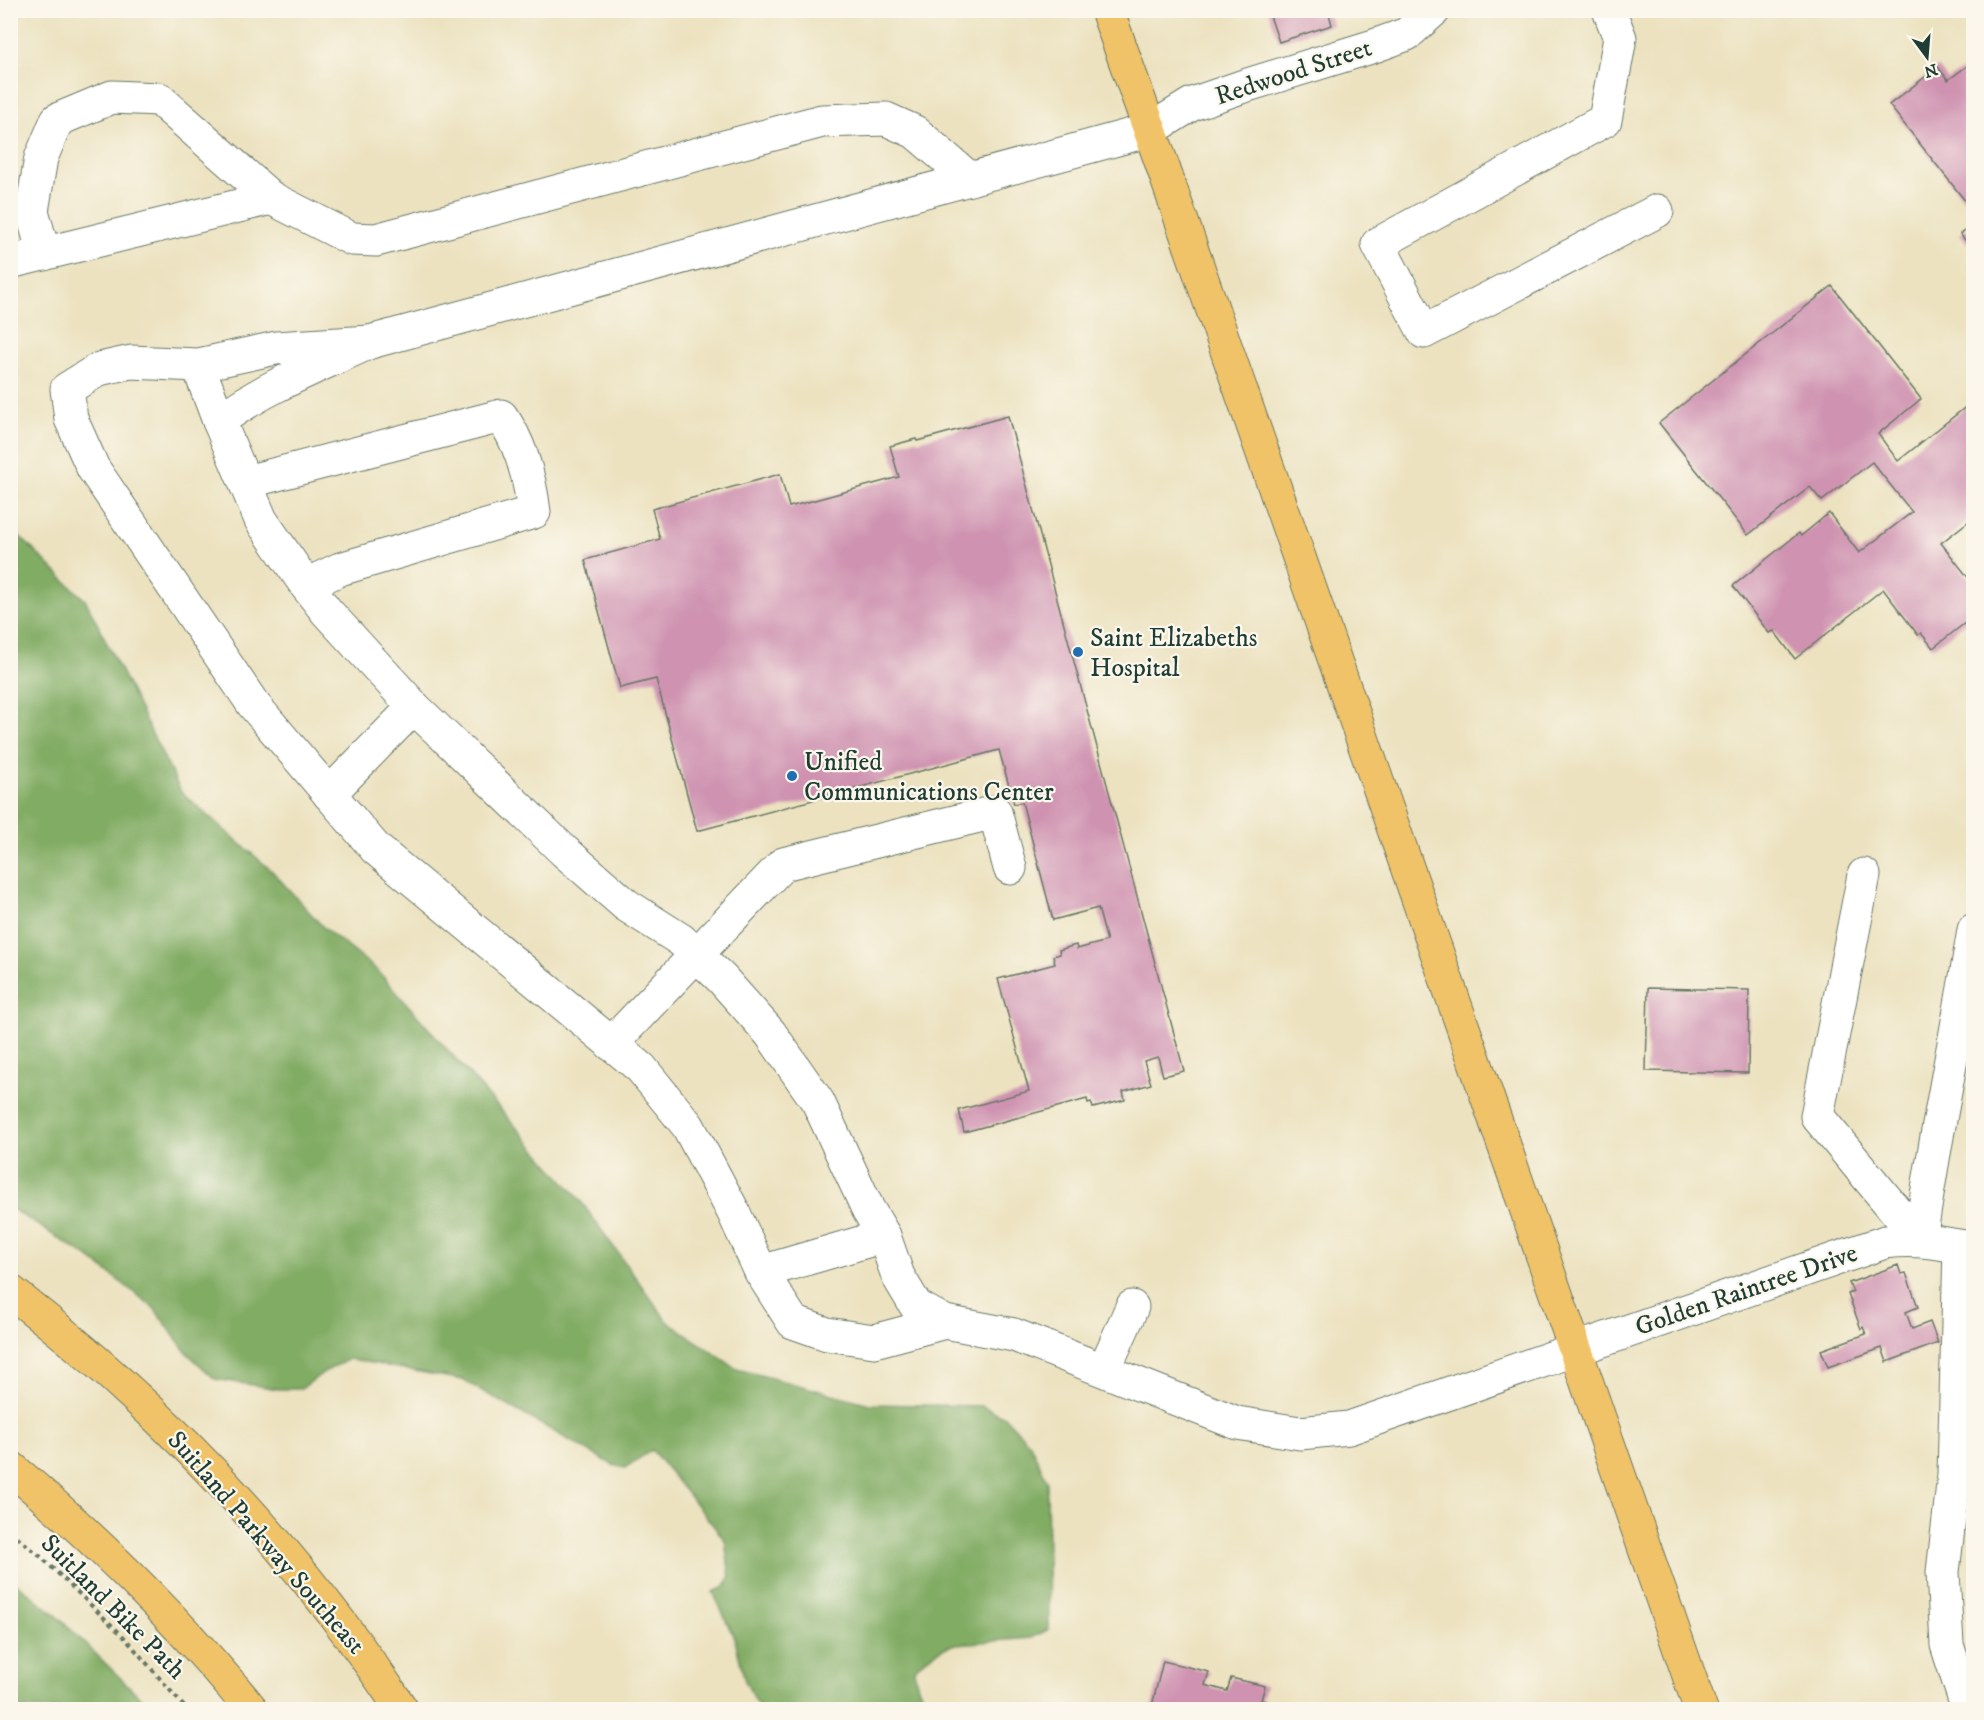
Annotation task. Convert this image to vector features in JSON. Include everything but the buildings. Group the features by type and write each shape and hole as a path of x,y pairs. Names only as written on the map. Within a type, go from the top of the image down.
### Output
{"main road":[{"path":"1107,10 1681,1647 1701,1710"},
{"name":"Suitland Parkway Southeast","path":"10,1291 119,1381 222,1483 323,1600 365,1654 402,1710"},
{"path":"10,1467 89,1535 141,1586 189,1636 252,1710"}],"lane":[{"path":"1609,10 1620,38 1605,120 1378,244 1424,332 1657,211"},
{"name":"Redwood Street","path":"370,342 1150,130 1192,104 1374,46 1407,33 1435,11"},
{"path":"44,254 32,211 41,158 57,120 112,97 159,99 270,198 352,239 376,240 822,121 886,119 915,132 970,179"},
{"path":"10,262 270,198"},
{"path":"370,342 276,348 198,365 130,362 99,369 68,389 71,419 93,468 253,704 376,849 641,1068 688,1126 733,1211 761,1272 793,1322 827,1334 874,1341 945,1322"},
{"path":"219,421 268,390 370,342"},
{"path":"198,365 261,520 327,612 414,707 564,851 626,905 681,940 722,979 770,1033 818,1102 868,1209 884,1236 898,1276 916,1306 945,1322"},
{"path":"246,482 501,416 512,430 531,488 534,512 340,569 306,585"},
{"path":"329,794 414,707"},
{"path":"611,1044 783,864 995,812 1010,868"},
{"path":"1864,875 1817,1116 1920,1240"},
{"path":"1920,1240 1974,930"},
{"path":"761,1272 884,1236"},
{"name":"Golden Raintree Drive","path":"945,1322 1014,1335 1237,1423 1300,1433 1349,1428 1885,1242 1902,1239 1936,1241 1967,1248"},
{"path":"1967,1248 1954,1475 1943,1572 1947,1645 1968,1710"},
{"path":"1104,1370 1132,1307"}],"path":[{"name":"Suitland Bike Path","path":"10,1531 40,1556 125,1638 187,1710"}],"green space":[{"path":"10,527 86,601 181,792 272,871 323,927 377,970 577,1196 667,1321 737,1369 870,1404 982,1406 1005,1417 1030,1444 1047,1481 1049,1629 1032,1638 956,1644 941,1649 922,1661 914,1670 920,1691 927,1700 947,1709 760,1709 745,1681 735,1640 713,1592 723,1588 730,1578 725,1540 652,1450 625,1468 613,1465 463,1380 349,1359 324,1372 301,1389 278,1389 215,1379 186,1352 154,1308 91,1259 11,1208"},
{"path":"11,1579 56,1615 152,1709 11,1709"}],"place":[{"name":"Saint Elizabeths Hospital","path":"1078,652"},
{"name":"Unified Communications Center","path":"792,776"}]}
